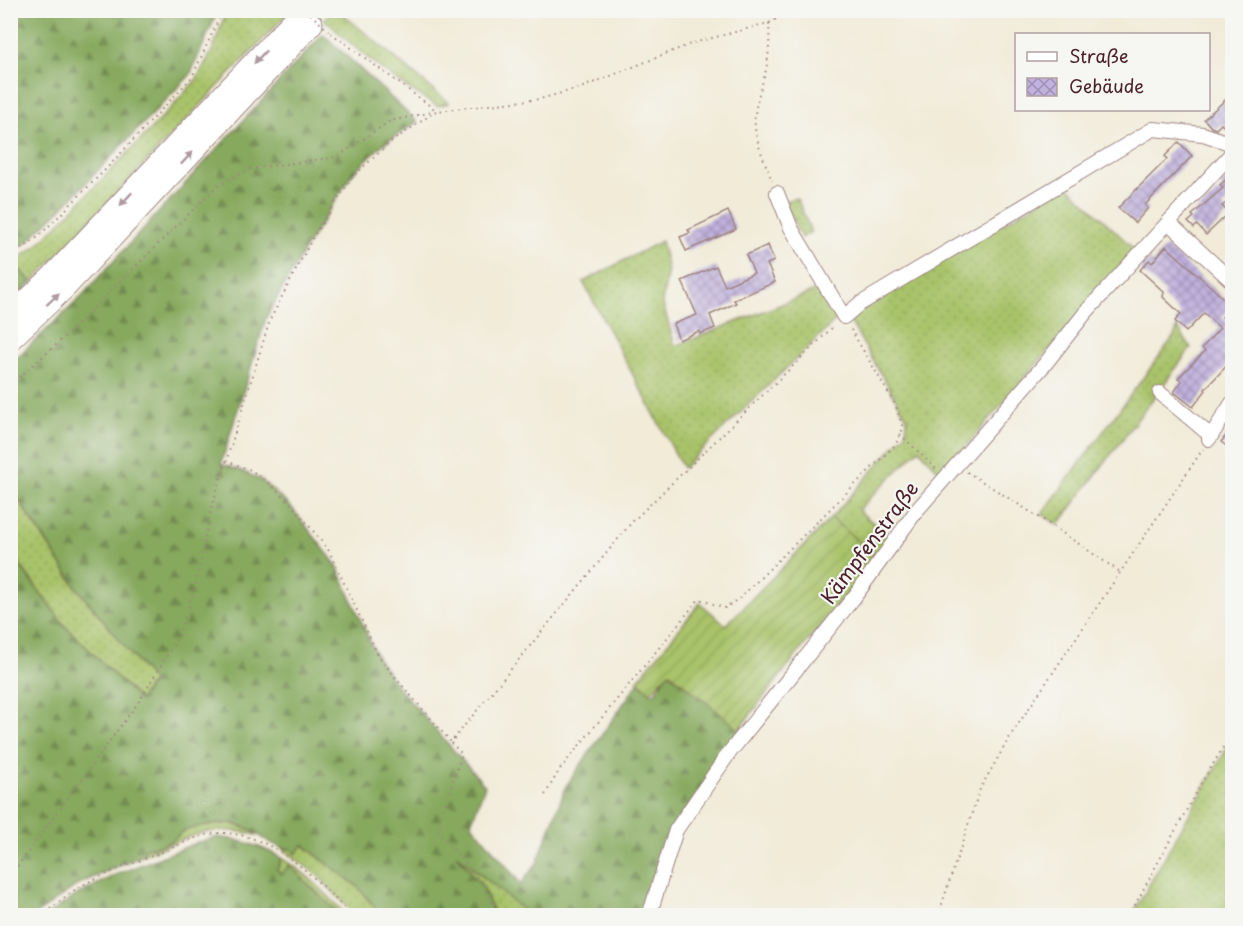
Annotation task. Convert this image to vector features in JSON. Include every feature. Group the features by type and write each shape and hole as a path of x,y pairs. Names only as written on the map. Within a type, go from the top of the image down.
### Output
{"highway":[{"path":"10,316 315,18"},
{"path":"10,340 65,288 315,18"}],"street":[{"path":"777,193 789,225 844,317 867,300 1153,129 1203,134 1233,144"},
{"name":"Kämpfenstraße","path":"649,915 676,830 729,753 855,596 917,510 1116,279 1233,153"},
{"path":"1169,223 1233,281"},
{"path":"1160,393 1210,437 1233,403"}],"path":[{"path":"10,253 26,246 38,237 192,77 223,10"},
{"path":"10,385 55,346 216,188 232,177 249,170 338,157 390,121 438,111 540,99 583,87 693,43 769,23 794,10"},
{"path":"315,18 438,111"},
{"path":"769,23 770,45 766,72 756,103 755,128 761,152 777,193"},
{"path":"10,876 140,700 177,637 196,584 210,513 270,320 313,237 353,176 392,141 438,111"},
{"path":"451,742 632,522 844,317 896,406 903,428 896,444 741,597 725,608 699,599 560,769 545,795"},
{"path":"900,434 945,479"},
{"path":"938,915 980,789 1011,735 1210,437"},
{"path":"226,461 251,470 295,508 329,551 378,655 462,754 441,815 438,832 485,886 497,915"},
{"path":"957,466 1045,521 1120,572"},
{"path":"1129,915 1199,787 1233,733"},
{"path":"40,915 80,887 115,870 200,837 218,833 240,836 269,845 299,864 351,915"}],"green space":[{"path":"11,10 218,11 190,75 66,204 25,244 11,252"},
{"path":"226,11 290,11 32,282 16,266 19,258 38,245 196,80 213,49"},
{"path":"332,11 350,11 345,16 449,103 438,106 378,67 324,19"},
{"path":"323,34 417,122 382,145 352,174 306,247 266,318 221,464 261,480 292,508 337,566 377,657 398,687 485,786 471,823 521,884 537,863 566,786 638,683 654,694 668,673 744,726 673,828 646,915 529,915 456,854 483,887 494,915 381,915 358,887 303,845 296,854 291,849 275,845 246,828 231,823 207,825 184,831 170,842 146,848 143,855 79,884 35,915 10,915 10,552 64,625 140,700 153,681 77,588 11,488 11,363 76,302"},
{"path":"1067,185 1135,250 942,474 919,449 858,510 891,538 878,558 831,518 906,433 907,418 851,323 855,311"},
{"path":"797,198 811,232 801,238 785,201"},
{"path":"661,241 668,270 662,301 675,346 820,289 837,312 835,321 683,468 583,282"},
{"path":"11,264 32,282 11,303"},
{"path":"1177,327 1191,348 1058,525 1042,514 1175,335"},
{"path":"10,488 77,588 153,681 140,700 64,625 11,552"},
{"path":"831,518 878,558 802,648 739,729 669,672 651,692 637,681 700,603 726,625"},
{"path":"1232,739 1232,915 1132,915"},
{"path":"230,823 253,831 256,835 238,831 210,831 143,855 146,848 156,847 172,840 181,832 197,827"},
{"path":"218,837 251,844 282,858 277,870 282,874 289,865 340,915 47,915 80,893 115,875 199,842"},
{"path":"303,845 358,887 381,915 355,915 318,876 282,848 291,849"},
{"path":"451,849 529,915 494,915 483,887"},
{"path":"282,858 308,877 346,915 340,915 289,865 282,874 277,870"}],"building":[{"path":"1233,93 1233,135 1221,124 1216,129 1204,119"},
{"path":"1179,142 1192,156 1145,205 1148,208 1135,223 1118,208 1167,159 1165,156"},
{"path":"1233,173 1233,198 1222,206 1229,213 1206,235 1197,225 1194,228 1188,222 1194,217 1192,215 1223,188 1220,185"},
{"path":"728,211 736,229 686,251 680,237 690,233 688,230"},
{"path":"768,245 774,261 767,264 775,282 734,300 736,303 710,315 715,328 700,334 699,331 679,340 673,324 697,315 682,281 716,266 725,286 754,273 746,255"},
{"path":"1166,246 1232,306 1222,317 1233,327 1233,359 1205,389 1193,407 1174,392 1182,381 1178,378 1205,351 1202,348 1220,328 1204,313 1186,332 1175,321 1181,314 1163,297 1164,292 1140,270 1149,260 1152,263"},
{"path":"1233,428 1233,451 1221,442"}]}
